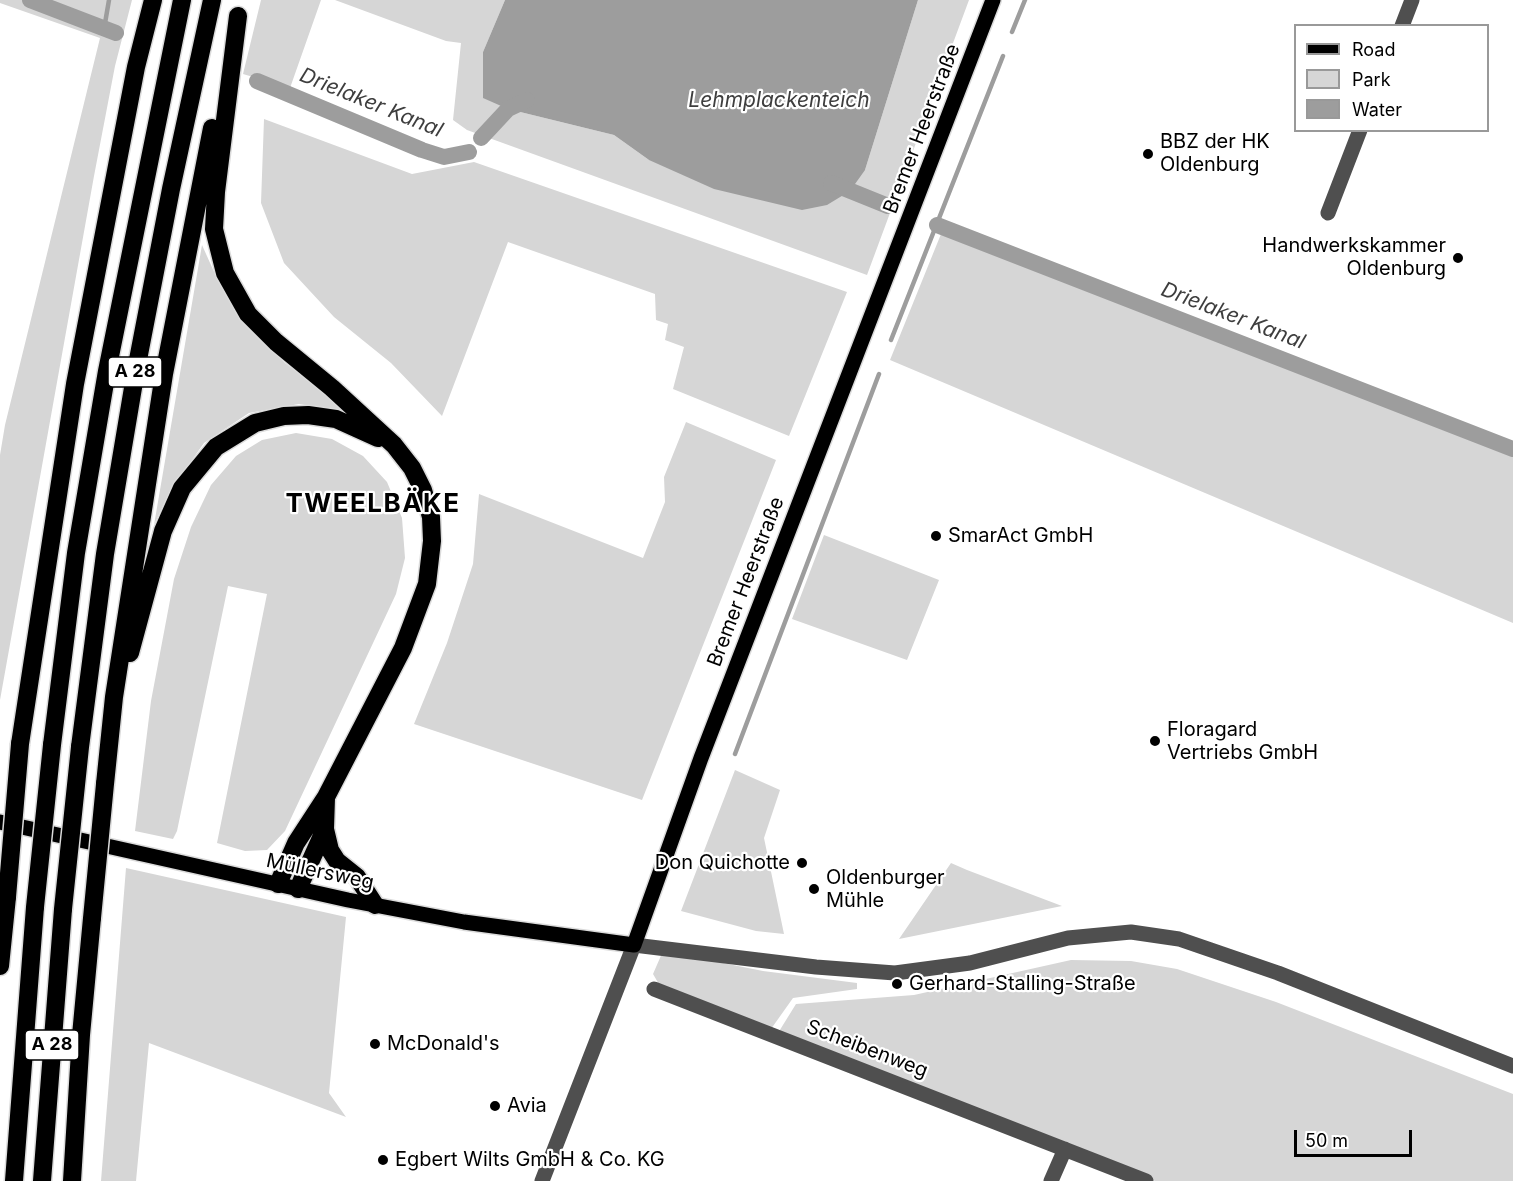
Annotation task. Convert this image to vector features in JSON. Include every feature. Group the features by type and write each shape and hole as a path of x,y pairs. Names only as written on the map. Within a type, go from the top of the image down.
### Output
{"highway":[{"path":"0,966 20,744 75,384 134,79 153,0"},
{"name":"A 28","path":"14,1181 35,907 76,553 107,371 182,0"},
{"name":"A 28","path":"42,1181 63,909 80,747 105,554 136,370 171,189 212,0"},
{"path":"240,8 216,192 214,229 225,273 248,314 276,342 332,388 394,445 412,468 423,490 431,517 432,542 427,584 403,648 326,797 296,843 278,884"},
{"path":"72,1181 81,1035 114,697 164,374 198,190 240,8"},
{"path":"114,697 135,639 163,531 182,488 216,447 233,434 255,423 284,416 308,415 336,419 394,445"},
{"path":"326,797 325,829 330,850 337,861 357,878 375,905"},
{"path":"298,889 325,829"}],"main road":[{"name":"Bremer Heerstraße","path":"634,945 701,758 993,0"},
{"name":"Müllersweg","path":"0,822 375,905 464,922 634,945"}],"street":[{"path":"1403,24 1412,0"},
{"path":"1328,213 1359,132"},
{"path":"634,945 816,967 895,973 970,963 1068,938 1131,932 1179,939 1276,973 1513,1066"},
{"name":"Bremer Heerstraße","path":"542,1181 634,945"},
{"name":"Scheibenweg","path":"654,989 1146,1181"},
{"path":"1051,1181 1065,1149"}],"green space":[{"path":"0,0 132,0 115,66 94,176 0,700 0,455 5,425 100,38 0,3"},
{"path":"261,0 321,0 290,88 243,74"},
{"path":"335,0 505,0 483,52 508,109 614,135 649,160 865,170 918,0 969,0 867,275 467,130 453,120 461,43 446,41"},
{"path":"264,119 412,174 474,162 847,292 789,436 673,389 684,347 665,340 668,324 656,320 655,294 508,242 442,416 391,363 334,317 284,263 261,203"},
{"path":"941,234 1513,456 1513,623 890,360"},
{"path":"202,245 215,274 248,328 285,363 353,412 299,404 249,413 204,443 170,491 154,525"},
{"path":"686,422 776,460 642,800 414,724 447,643 473,564 479,494 643,558 665,502 664,477"},
{"path":"296,433 332,439 363,456 387,482 402,518 405,558 396,594 285,831 267,850 245,851 217,843 267,594 228,586 177,831 173,839 135,831 151,701 174,579 191,527 211,485 236,456 262,440"},
{"path":"824,535 939,580 907,660 792,619"},
{"path":"735,770 780,790 764,838 784,934 756,931 681,911"},
{"path":"951,863 967,870 1062,906 899,939"},
{"path":"126,868 346,917 329,1093 346,1117 149,1043 136,1181 101,1181"},
{"path":"663,951 763,971 857,983 857,989 793,998 771,1029 660,986 653,974"},
{"path":"1071,960 1131,961 1177,969 1276,1002 1513,1094 1513,1181 1155,1181 778,1033 796,1004 914,995"}],"water":[{"name":"Lehmplackenteich","path":"505,0 918,0 865,170 850,191 827,205 802,210 714,189 649,160 614,135 508,109 483,98 483,52"}],"waterway":[{"name":"Drielaker Kanal","path":"30,0 116,33"},
{"path":"104,29 109,0"},
{"path":"1012,32 1025,0"},
{"path":"891,340 1003,56"},
{"name":"Drielaker Kanal","path":"257,81 422,150 444,157 469,152"},
{"name":"Drielaker Kanal","path":"481,138 508,109 527,100"},
{"name":"Drielaker Kanal","path":"831,183 888,206"},
{"name":"Drielaker Kanal","path":"937,225 1513,449"},
{"path":"735,754 879,374"}],"place":[{"name":"BBZ der HK Oldenburg","path":"1148,154"},
{"name":"Handwerkskammer Oldenburg","path":"1458,258"},
{"name":"SmarAct GmbH","path":"936,536"},
{"name":"Floragard Vertriebs GmbH","path":"1155,741"},
{"name":"Don Quichotte","path":"802,863"},
{"name":"Oldenburger Mühle","path":"814,889"},
{"name":"Gerhard-Stalling-Straße","path":"897,984"},
{"name":"McDonald's","path":"375,1044"},
{"name":"Avia","path":"495,1106"},
{"name":"Egbert Wilts GmbH & Co. KG","path":"383,1160"}],"district":[{"name":"TWEELBÄKE","path":"373,504"}]}
